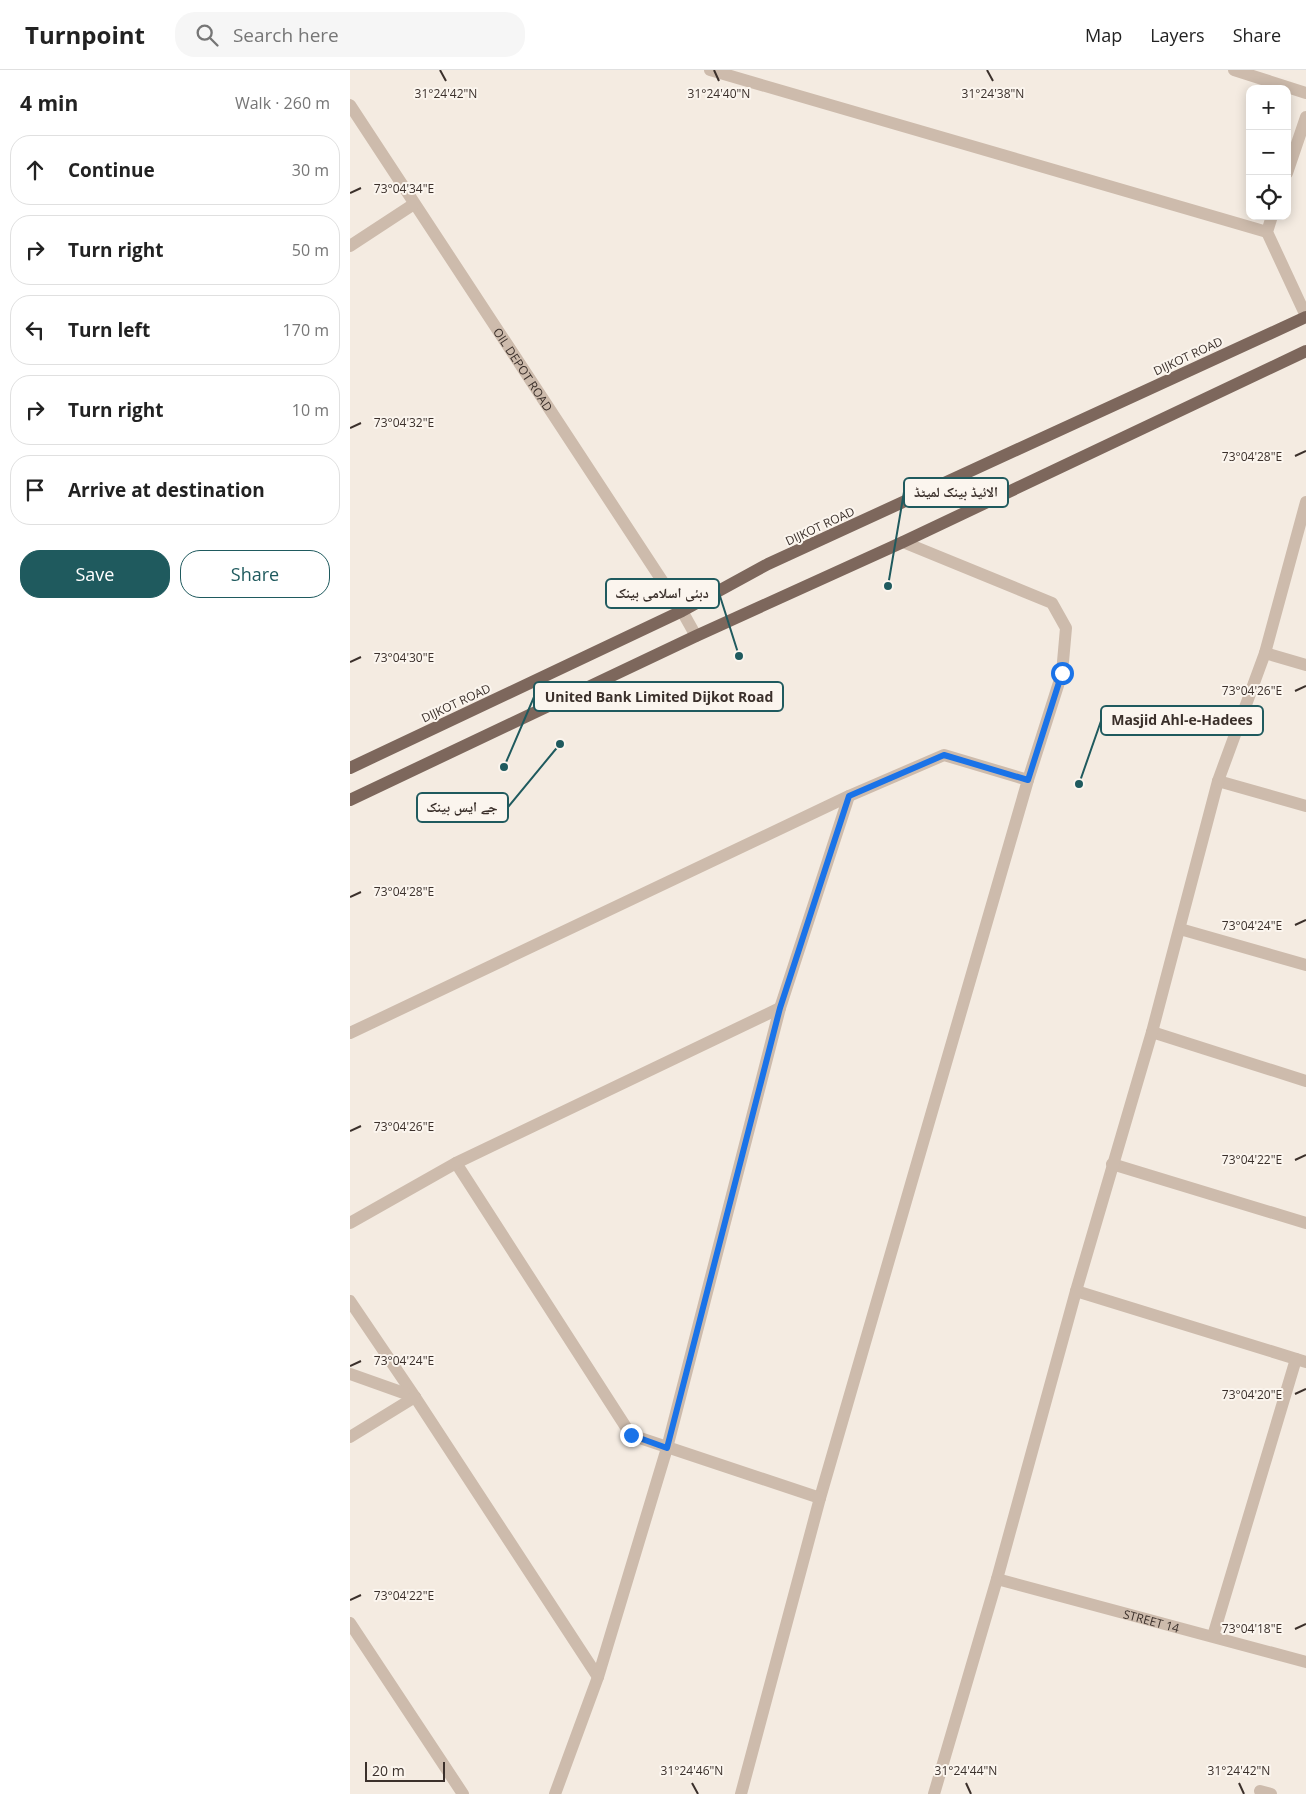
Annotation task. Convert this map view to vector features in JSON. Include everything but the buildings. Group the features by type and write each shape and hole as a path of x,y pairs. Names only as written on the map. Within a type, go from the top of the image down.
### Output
{"main road":[{"name":"DIJKOT ROAD","path":"350,768 682,611 768,564 1306,316"},
{"path":"350,800 696,636 903,542 1306,351"}],"street":[{"path":"710,70 1267,232"},
{"path":"1234,70 1306,93"},
{"name":"OIL DEPOT ROAD","path":"350,105 682,611 696,636"},
{"path":"1291,161 1306,118"},
{"path":"350,246 414,204"},
{"path":"1271,220 1267,232 1306,316"},
{"path":"934,1794 997,1579 1112,1164 1152,1032 1218,781 1265,653 1304,521 1306,502"},
{"path":"741,1794 820,1498 1028,780 1062,673 1066,628 1052,603 903,542"},
{"path":"1265,653 1306,665"},
{"path":"350,1033 849,796 944,755 1028,780"},
{"path":"1218,781 1306,806"},
{"path":"555,1794 598,1677 667,1448 780,1008 849,796"},
{"path":"1180,929 1306,965"},
{"path":"350,1223 456,1163 780,1008"},
{"path":"1152,1032 1306,1080"},
{"path":"456,1163 631,1435 820,1498"},
{"path":"1112,1164 1306,1223"},
{"path":"1076,1291 1301,1360 1213,1636"},
{"path":"350,1301 415,1396 598,1677"},
{"path":"350,1374 415,1396"},
{"path":"350,1437 415,1396"},
{"name":"STREET 14","path":"997,1579 1306,1662"},
{"path":"350,1623 463,1794"}],"place":[{"name":"الائیڈ بینک لمیٹڈ","path":"888,586"},
{"name":"دبئی اسلامی بینک","path":"739,656"},
{"name":"جے ایس بینک","path":"560,744"},
{"name":"United Bank Limited Dijkot Road","path":"504,767"},
{"name":"Masjid Ahl-e-Hadees","path":"1079,784"}],"route":[{"path":"631,1435 667,1448 780,1008 849,796 944,755 1028,780 1062,673"}]}
